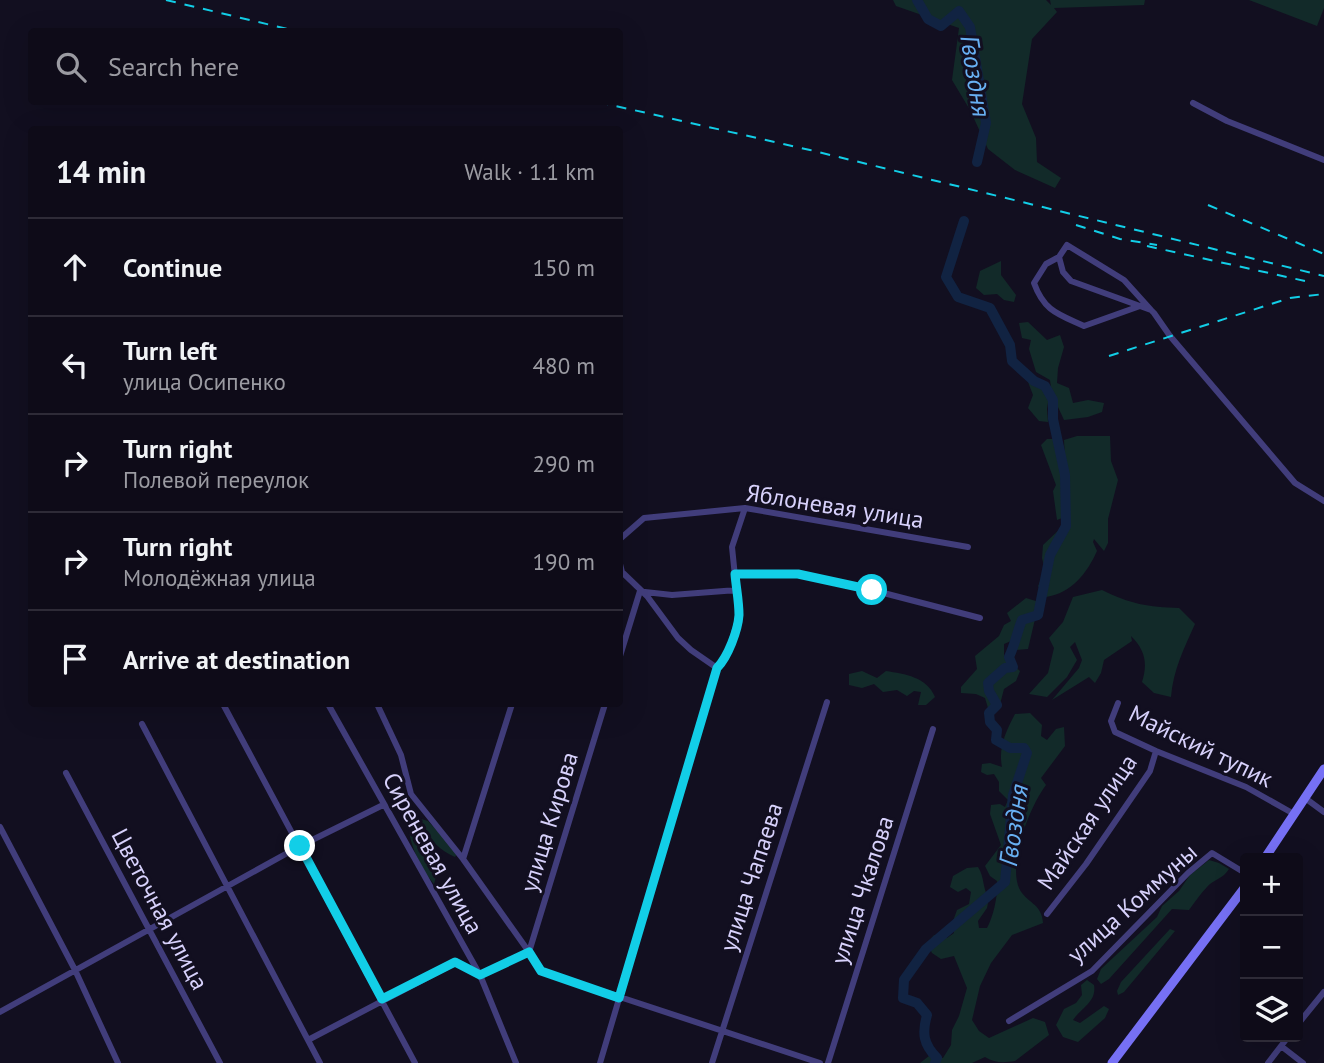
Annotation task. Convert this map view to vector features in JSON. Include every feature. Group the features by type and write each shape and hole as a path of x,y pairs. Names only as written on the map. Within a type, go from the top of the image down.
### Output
{"main road":[{"path":"1268,853 1324,769"},
{"path":"1112,1063 1240,894"}],"street":[{"path":"1194,103 1227,121 1324,160"},
{"path":"1140,306 1084,326 1054,312 1039,299 1034,283 1046,264 1059,257 1067,245 1124,280 1295,483 1324,501"},
{"path":"1059,257 1063,272 1071,281 1152,310"},
{"path":"600,1063 717,668 730,646 739,617 732,547 745,508"},
{"name":"Яблоневая улица","path":"623,536 644,518 745,508 968,547"},
{"path":"623,573 647,596 678,638 717,668"},
{"path":"735,574 798,574 980,618"},
{"path":"640,591 672,595 737,590"},
{"path":"623,646 640,591"},
{"name":"улица Чапаева","path":"712,1063 827,702"},
{"name":"Майский тупик","path":"1118,703 1111,721 1115,732 1246,787 1294,814"},
{"path":"225,707 415,1063"},
{"name":"Сиреневая улица","path":"330,707 480,975 516,1063"},
{"path":"378,707 401,755 411,794 463,859 541,971 820,1063"},
{"path":"463,859 511,707"},
{"name":"улица Кирова","path":"529,952 604,707"},
{"path":"142,724 320,1063"},
{"name":"улица Чкалова","path":"828,1063 933,729"},
{"name":"Майская улица","path":"1047,914 1086,864 1150,771 1156,751"},
{"name":"Цветочная улица","path":"66,773 220,1063"},
{"path":"1305,798 1324,812"},
{"path":"0,1012 300,846 383,805"},
{"path":"0,827 75,970 118,1063"},
{"name":"улица Коммуны","path":"1009,1021 1092,971 1188,873 1212,853 1240,870"},
{"path":"308,1040 455,962 480,975 529,952"},
{"path":"1303,1018 1324,992"},
{"path":"1268,1063 1284,1042"},
{"path":"1281,1046 1303,1063"}],"green space":[{"path":"893,0 1046,0 1051,5 1050,0 1145,0 1144,5 1054,8 1057,12 1032,39 1022,104 1036,138 1037,162 1061,178 1055,188 1015,170 988,149 952,80 959,28 896,6"},
{"path":"1249,0 1324,0 1324,8 1317,26"},
{"path":"1001,261 1001,275 1016,295 1014,302 1004,300 997,294 984,295 976,288 980,271"},
{"path":"1028,322 1047,340 1060,335 1064,347 1057,383 1069,388 1073,403 1088,400 1104,403 1102,412 1064,420 1052,394 1050,380 1036,372 1029,349 1031,340 1022,338 1019,323"},
{"path":"1028,382 1038,385 1049,396 1048,422 1039,421 1028,408 1033,395"},
{"path":"1077,436 1110,436 1111,461 1118,480 1108,519 1108,543 1104,551 1094,539 1097,551 1078,581 1064,591 1046,597 1038,586 1045,570 1043,545 1063,526 1068,516 1064,440"},
{"path":"1047,439 1054,439 1062,482 1062,518 1057,520 1053,491 1056,485 1041,445"},
{"path":"1102,590 1139,604 1179,608 1195,624 1177,669 1171,697 1154,693 1142,682 1144,657 1131,636 1132,641 1104,660 1095,683 1089,677 1052,700 1079,668 1082,660 1075,642 1070,647 1077,660 1067,677 1047,697 1029,694 1048,673 1054,648 1049,638 1063,622 1073,597"},
{"path":"1026,598 1039,602 1028,649 1015,650 1011,641 1004,644 1004,657 1020,671 1016,681 1004,689 999,708 994,711 988,708 985,698 961,693 961,687 977,669 975,656 999,636 1004,625 1011,621 1007,613"},
{"path":"862,671 877,678 886,671 915,678 927,685 935,697 926,705 918,705 921,692 914,691 907,696 897,690 883,692 874,684 862,688 849,685 849,674"},
{"path":"1030,713 1042,725 1041,736 1047,740 1056,729 1064,727 1065,746 1041,778 1046,785 1033,806 1022,835 1016,864 1019,888 1040,911 1043,923 1012,935 991,963 980,986 972,1020 979,1031 989,1038 1033,1018 1045,1022 1049,1035 1015,1061 999,1062 985,1057 972,1063 920,1063 929,1056 943,1058 951,1045 952,1030 967,988 954,956 941,959 932,953 927,943 934,935 947,938 954,933 953,921 957,910 969,904 971,892 966,888 958,892 950,887 953,876 967,868 978,867 980,871 989,898 987,908 978,921 979,928 987,928 995,905 997,881 990,876 985,866 1001,845 990,814 991,805 1000,804 1005,807 1008,800 999,791 999,782 994,774 981,772 982,764 990,763 1002,767 1002,746 1015,714"},
{"path":"409,819 428,821 458,853 455,857 444,851 424,825 419,827 437,873 434,884 412,844"},
{"path":"1209,860 1229,869 1207,887 1189,910 1172,909 1109,979 1101,984 1097,979 1101,969 1157,917 1162,906 1179,891 1190,875"},
{"path":"1170,929 1175,931 1124,992 1118,995 1121,982"},
{"path":"1087,980 1094,985 1093,996 1073,1020 1080,1023 1104,1006 1109,1009 1105,1018 1078,1042 1063,1037 1056,1025 1064,1009 1076,1003 1082,995 1081,985"}],"waterway":[{"name":"Гвоздня","path":"917,0 928,19 941,26 959,11 970,27 986,123 977,162"},
{"name":"Гвоздня","path":"935,1063 937,1058 925,1038 927,1015 917,1003 903,998 904,980 926,949 1005,882 1013,795 1027,753 1024,748 1010,748 996,740 997,730 990,722 989,713 997,705 989,691 988,683 1005,668 1013,667 1009,657 1020,625 1022,620 1038,615 1050,555 1066,526 1065,475 1053,419 1053,400 1045,386 1034,381 1012,361 1010,345 990,308 958,297 946,277 964,221"}],"railway":[{"path":"166,0 283,28"},
{"path":"611,105 810,150 1324,276"},
{"path":"1208,205 1324,254"},
{"path":"1076,225 1120,239 1157,245"},
{"path":"1147,246 1305,281"},
{"path":"1109,356 1290,298 1324,294"}],"route":[{"path":"300,846 382,999 455,962 480,975 529,952 541,971 619,998 717,668 730,646 739,617 735,574 798,574 872,590"}]}
